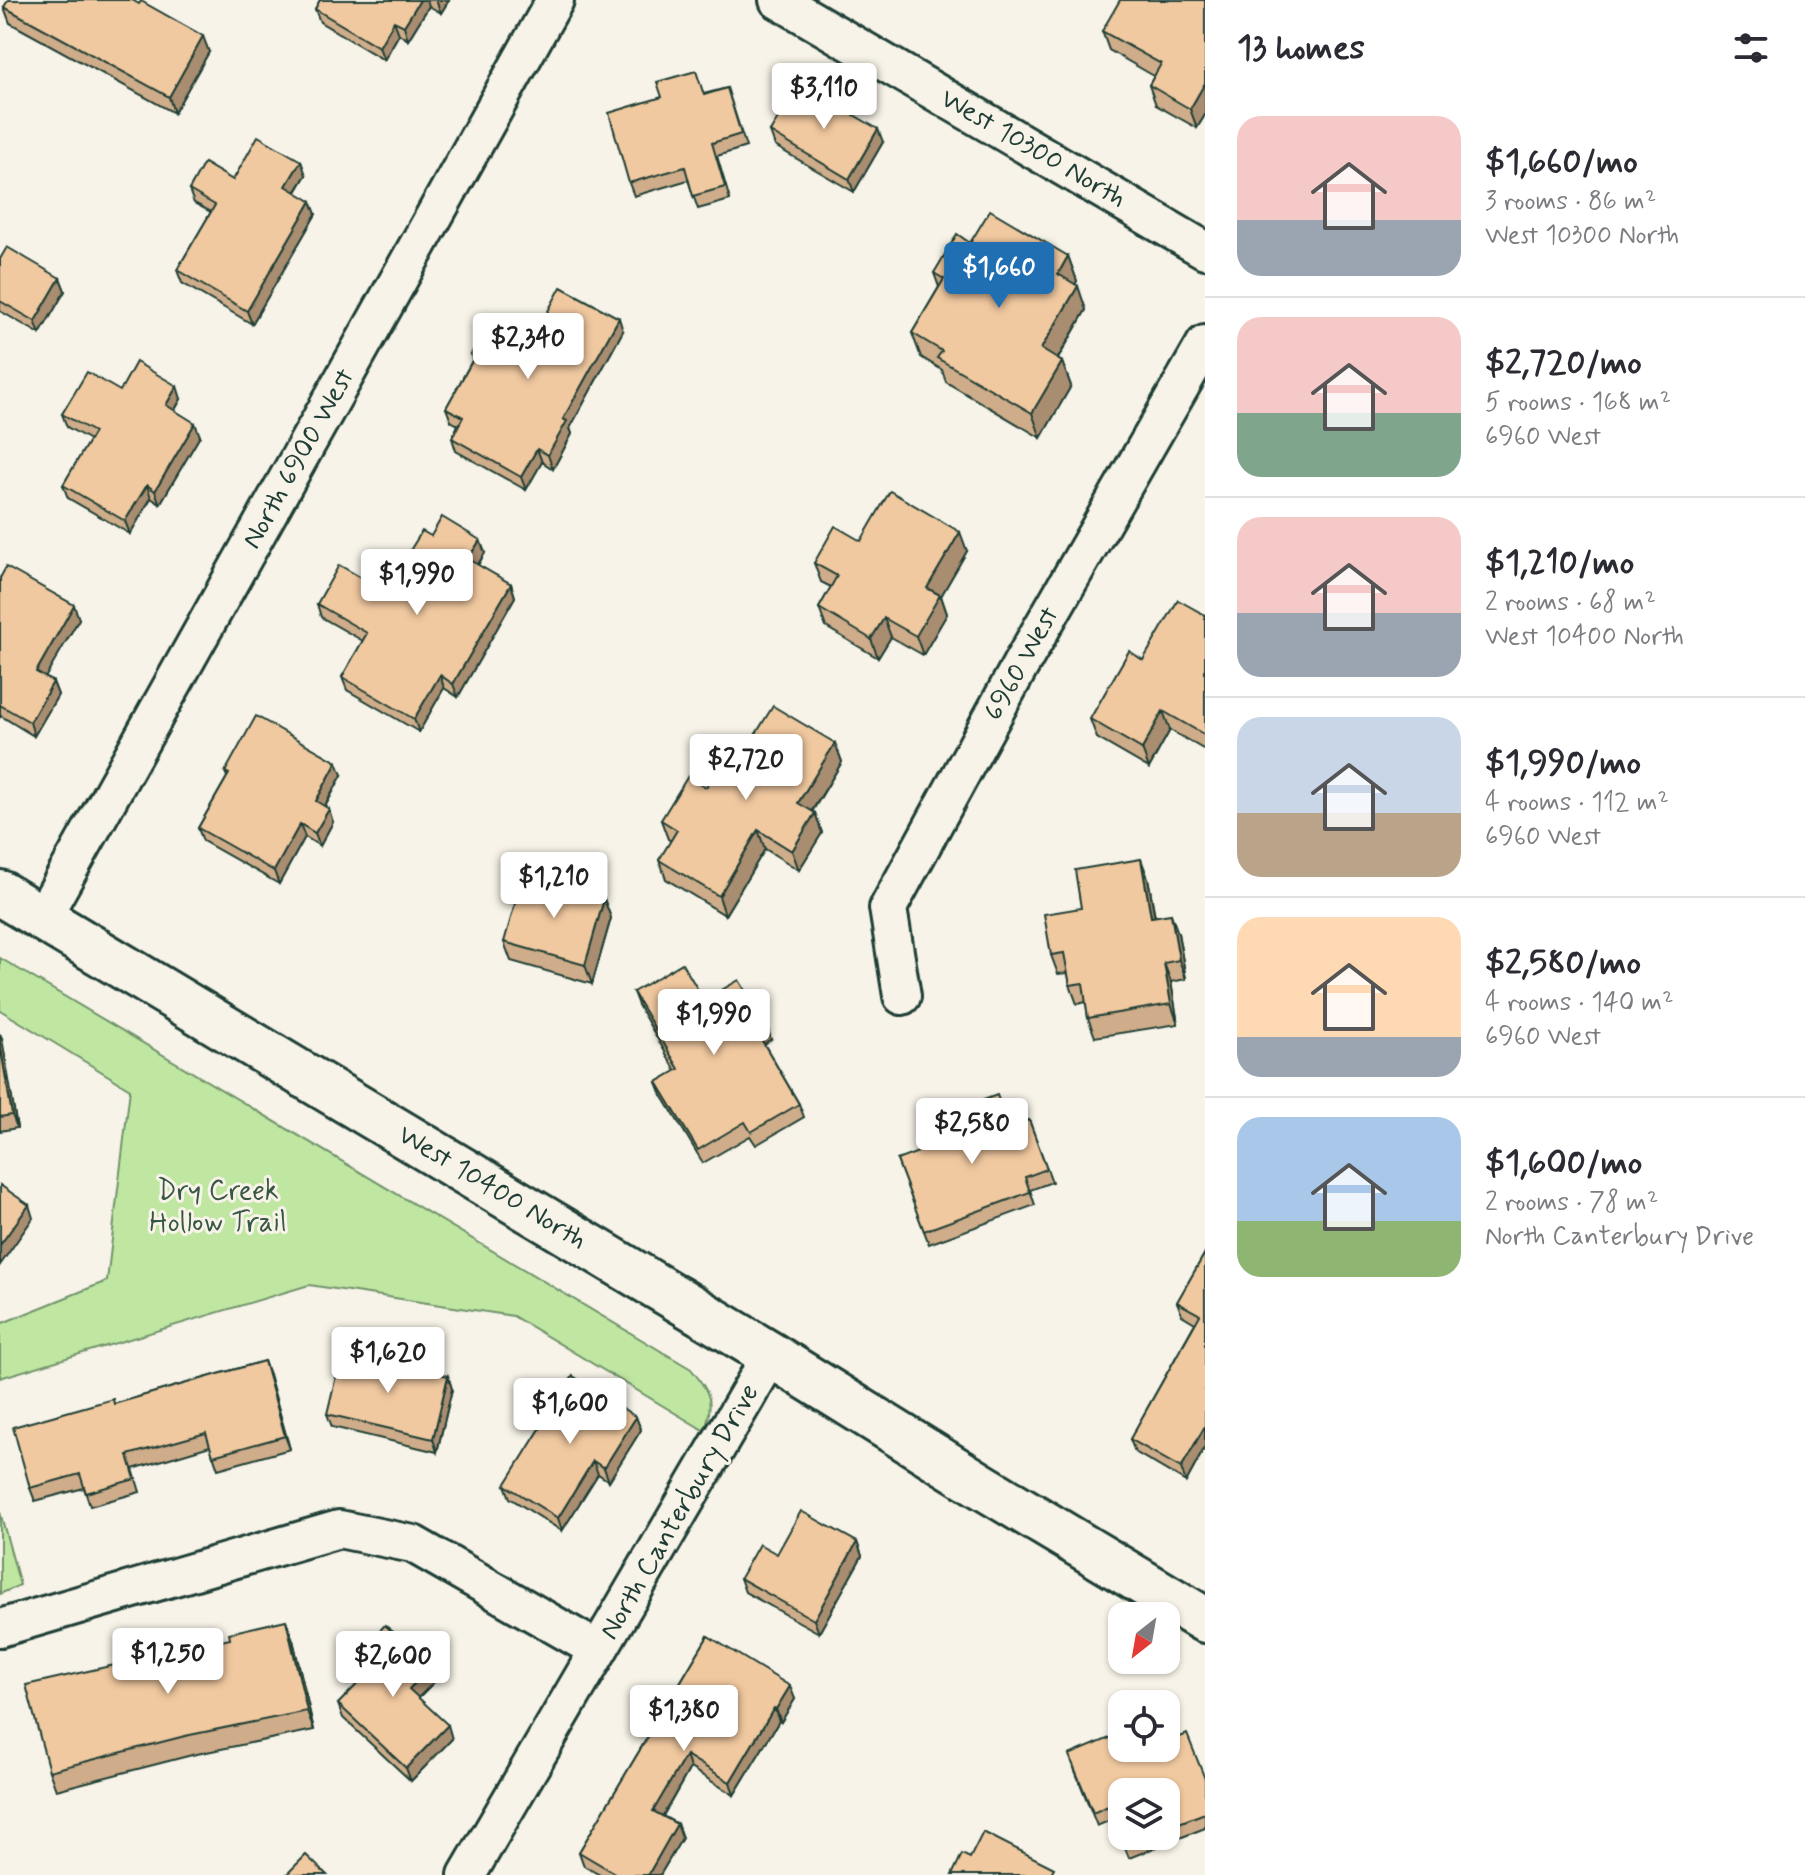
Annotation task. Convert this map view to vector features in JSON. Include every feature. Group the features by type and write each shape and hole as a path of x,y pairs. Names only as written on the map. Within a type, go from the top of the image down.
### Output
{"street":[{"name":"North 6900 West","path":"42,918 555,0"},
{"name":"West 10300 North","path":"778,0 1205,250"},
{"name":"6960 West","path":"902,996 888,908 1020,666 1205,344"},
{"name":"West 10400 North","path":"0,893 771,1355 982,1486 1203,1615"},
{"name":"North Canterbury Drive","path":"467,1875 771,1355"},
{"path":"0,1628 339,1529 413,1544 598,1650"}],"green space":[{"name":"Dry Creek Hollow Trail","path":"0,958 691,1369 709,1398 705,1431 513,1316 309,1285 0,1378 0,1324 107,1281 130,1089 0,1010"},
{"path":"0,1512 20,1585 0,1594"}],"building":[{"path":"8,0 132,0 139,4 141,1 203,36 169,97 4,7"},
{"path":"320,0 420,0 404,26 394,21 379,47 315,9"},
{"path":"1120,0 1205,0 1205,83 1190,109 1149,85 1161,64 1102,31"},
{"path":"696,71 704,95 727,88 741,134 712,143 725,187 693,196 685,167 629,183 609,113 662,97 657,82"},
{"path":"799,83 878,129 849,179 770,132"},
{"path":"258,136 301,161 286,186 311,201 247,311 177,270 215,205 189,190 204,163 233,180"},
{"path":"990,210 1068,256 1058,274 1078,286 1041,349 1062,362 1032,413 937,358 942,351 912,333 944,279 934,273 957,234 970,243"},
{"path":"7,247 60,278 35,321 0,301 0,259"},
{"path":"561,287 619,318 563,419 567,421 548,455 537,449 521,477 452,438 463,417 446,408 475,356 471,354 493,314 534,337"},
{"path":"136,362 177,386 166,405 195,423 155,491 147,485 125,521 63,485 94,432 62,414 87,372 120,391"},
{"path":"890,491 960,532 927,588 940,595 916,636 884,618 871,639 819,608 837,576 814,563 835,526 861,541"},
{"path":"442,517 480,540 468,559 511,584 453,684 440,675 414,719 342,677 367,633 317,604 339,565 376,586 396,552 406,557 422,531 431,536"},
{"path":"6,567 74,605 36,672 53,682 30,722 0,705 0,578"},
{"path":"1178,600 1205,615 1205,735 1163,711 1142,749 1090,719 1129,651 1143,660"},
{"path":"773,706 835,743 798,803 815,813 792,851 758,830 719,896 659,860 677,830 661,820 688,776 706,787 723,758 736,766"},
{"path":"256,716 337,762 316,801 329,809 315,833 300,824 274,871 198,828 229,774 225,772"},
{"path":"1141,859 1151,917 1171,914 1179,960 1164,963 1171,1004 1088,1018 1083,983 1070,985 1064,953 1051,955 1044,914 1081,908 1075,870"},
{"path":"523,876 604,899 585,965 504,942"},
{"path":"682,963 704,1000 739,980 767,1026 757,1032 799,1104 751,1132 745,1122 698,1150 657,1082 679,1069 633,992"},
{"path":"0,1044 12,1115 0,1117"},
{"path":"997,1095 1009,1128 1029,1120 1047,1169 1025,1177 1030,1192 924,1231 897,1160 960,1136 951,1112"},
{"path":"0,1185 29,1205 0,1245"},
{"path":"1205,1253 1205,1426 1181,1468 1130,1439 1200,1315 1177,1302"},
{"path":"342,1351 448,1376 433,1439 327,1414"},
{"path":"264,1361 285,1436 213,1456 206,1433 128,1455 135,1479 86,1493 80,1474 30,1488 13,1427 113,1399 114,1404"},
{"path":"573,1376 636,1417 604,1468 593,1461 558,1518 505,1485"},
{"path":"801,1511 857,1542 814,1620 740,1578 759,1544 777,1554"},
{"path":"286,1620 307,1711 185,1736 49,1771 26,1685 230,1639 229,1633"},
{"path":"385,1625 430,1667 409,1689 448,1725 406,1768 338,1704 372,1669 357,1655"},
{"path":"708,1636 790,1686 730,1782 686,1755 653,1811 677,1824 648,1875 618,1875 579,1852"},
{"path":"1187,1734 1205,1779 1205,1813 1180,1823 1180,1778 1108,1778 1108,1806 1093,1813 1069,1755 1108,1739 1108,1762 1180,1762 1180,1737"},
{"path":"983,1832 1054,1868 1050,1875 952,1875 962,1854 970,1858"},
{"path":"306,1855 327,1875 286,1875"}]}
